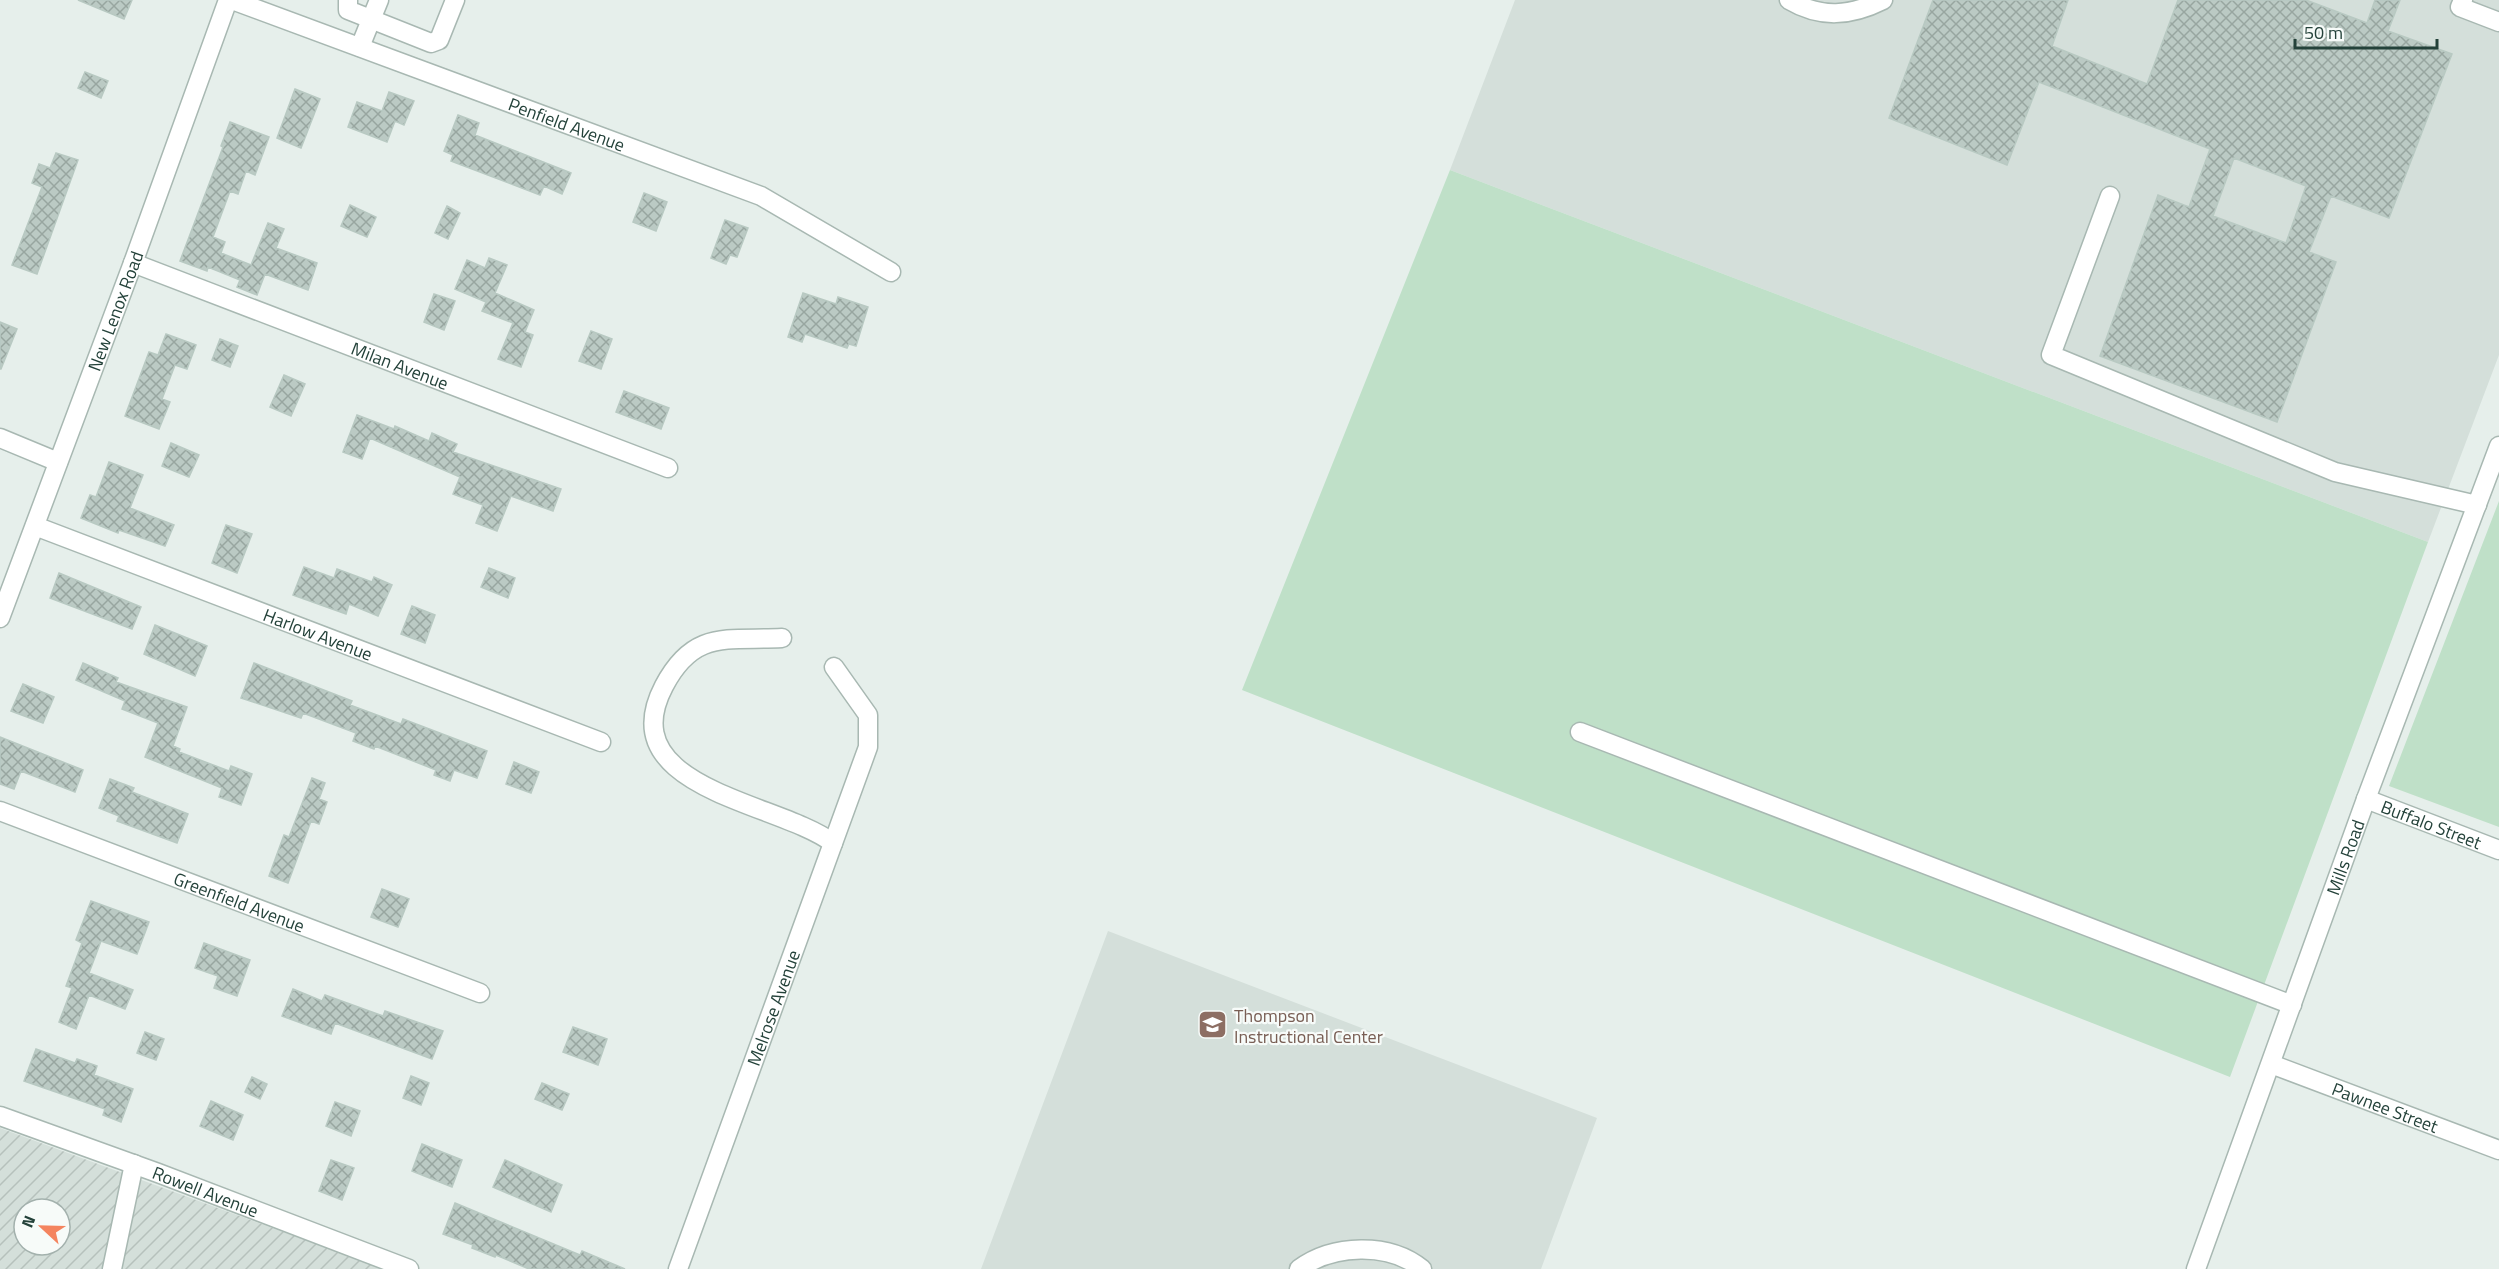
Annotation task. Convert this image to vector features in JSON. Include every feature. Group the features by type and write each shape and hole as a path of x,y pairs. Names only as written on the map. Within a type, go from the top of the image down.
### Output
{"street":[{"name":"New Lenox Road","path":"0,618 133,263 228,0"},
{"name":"Penfield Avenue","path":"232,0 761,196 891,272"},
{"path":"348,0 348,10 431,43 439,40 455,0"},
{"path":"360,47 379,0"},
{"path":"1789,0 1806,10 1838,15 1861,10 1883,0"},
{"path":"2463,0 2460,7 2499,22"},
{"path":"2110,196 2051,355 2336,472 2477,505"},
{"name":"Milan Avenue","path":"133,263 668,468"},
{"path":"0,438 58,462"},
{"name":"Mills Road","path":"2196,1269 2366,799 2499,446"},
{"name":"Harlow Avenue","path":"35,525 601,742"},
{"path":"782,638 720,641 703,644 687,652 675,666 662,689 655,713 654,735 660,750 672,765 686,776 730,797 817,831 833,843"},
{"name":"Melrose Avenue","path":"678,1269 868,747 868,715 834,667"},
{"path":"1580,732 2292,1005"},
{"name":"Buffalo Street","path":"2366,799 2499,850"},
{"name":"Greenfield Avenue","path":"0,811 480,993"},
{"name":"Pawnee Street","path":"2271,1064 2499,1150"},
{"name":"Rowell Avenue","path":"0,1116 134,1164 409,1269"},
{"path":"112,1269 134,1164"},
{"path":"1299,1269 1333,1253 1357,1249 1396,1256 1422,1269"}],"shaded area":[{"path":"1515,0 2499,0 2499,355 2428,542 1450,170"},
{"name":"Thompson Instructional Center","path":"1108,931 1597,1118 1541,1269 981,1269"},
{"path":"0,1128 384,1269 0,1269"}],"green space":[{"path":"1450,170 2428,542 2230,1077 1242,690"},
{"path":"2499,501 2499,827 2389,786"}],"building":[{"path":"78,0 132,0 124,19"},
{"path":"1933,0 2068,0 2052,46 2147,84 2178,0 2306,0 2367,23 2375,0 2400,0 2388,31 2452,54 2389,218 2331,196 2309,252 2336,262 2277,422 2100,356 2158,195 2189,207 2210,149 2039,82 2007,165 1889,118","holes":["2234,158 2306,186 2286,243 2213,216"]},
{"path":"85,72 108,81 101,98 78,88"},
{"path":"295,89 320,99 301,148 277,138"},
{"path":"389,92 414,101 404,125 395,121 387,142 348,127 357,102 382,111"},
{"path":"458,115 479,123 475,135 571,173 562,194 544,186 540,195 451,161 453,155 444,151"},
{"path":"230,122 269,137 255,175 246,171 238,194 230,191 213,237 225,242 221,253 251,265 268,223 284,229 276,248 317,263 308,290 265,274 257,295 237,287 240,280 208,267 207,271 180,261 223,147 221,146"},
{"path":"56,153 78,160 37,274 12,265 42,187 32,183 39,164 50,168"},
{"path":"644,193 667,202 656,231 633,222"},
{"path":"350,205 376,217 367,237 341,226"},
{"path":"447,206 460,213 448,239 435,233"},
{"path":"725,220 748,228 737,257 730,255 726,264 711,258"},
{"path":"489,258 507,265 495,293 534,310 525,332 533,335 521,367 498,359 513,323 482,311 486,302 455,289 467,260 485,268"},
{"path":"803,293 836,304 838,297 868,307 856,346 849,344 847,348 805,334 802,342 788,337"},
{"path":"434,294 455,301 444,330 424,322"},
{"path":"0,322 17,329 1,369 0,369"},
{"path":"591,331 612,339 601,369 579,361"},
{"path":"166,334 196,345 187,369 175,365 162,399 170,402 159,429 125,416 149,352 158,355"},
{"path":"220,339 238,346 230,367 212,360"},
{"path":"284,375 305,384 291,416 270,407"},
{"path":"624,391 669,408 661,429 616,412"},
{"path":"357,415 394,429 395,426 429,441 432,433 457,444 453,452 561,489 553,511 511,496 497,531 476,523 483,505 453,494 460,477 370,438 362,459 343,452"},
{"path":"171,443 199,455 189,477 162,466"},
{"path":"109,462 143,475 130,508 174,525 165,546 119,530 118,533 81,518 90,495 96,497"},
{"path":"226,525 252,534 237,573 212,563"},
{"path":"304,567 334,578 337,569 372,582 374,577 392,585 378,616 349,604 346,614 293,595"},
{"path":"489,568 515,578 508,598 481,587"},
{"path":"59,573 141,607 132,629 50,598"},
{"path":"412,606 435,615 425,643 401,634"},
{"path":"155,625 207,646 195,676 144,654"},
{"path":"83,663 118,678 116,682 187,707 173,746 180,749 179,752 229,771 231,766 252,774 241,805 219,797 222,788 145,757 158,723 122,709 125,701 76,680"},
{"path":"254,663 352,701 350,705 401,724 403,719 487,751 477,778 454,770 450,781 434,775 436,770 375,746 374,749 353,741 356,733 303,713 301,718 241,698"},
{"path":"23,684 54,697 43,723 11,711"},
{"path":"0,737 83,770 75,792 21,771 14,789 0,784"},
{"path":"514,762 539,772 531,793 506,784"},
{"path":"312,778 325,783 319,799 327,802 319,824 311,821 288,883 269,876 284,835 289,837"},
{"path":"110,779 134,788 132,792 188,814 177,843 117,821 119,816 99,808"},
{"path":"382,889 409,899 398,927 371,917"},
{"path":"91,901 149,922 137,954 101,941 89,973 133,990 125,1009 89,995 76,1029 59,1022 72,988 66,986 82,943 76,940"},
{"path":"204,943 250,960 237,996 214,988 218,976 195,968"},
{"path":"293,989 322,1001 325,995 383,1016 385,1011 443,1031 432,1059 335,1023 331,1034 282,1016"},
{"path":"573,1027 607,1039 598,1065 563,1052"},
{"path":"145,1032 164,1039 156,1060 137,1053"},
{"path":"36,1049 75,1063 77,1059 97,1066 94,1075 133,1089 121,1122 103,1115 105,1109 24,1081"},
{"path":"411,1076 429,1083 421,1105 403,1098"},
{"path":"252,1077 267,1084 260,1099 245,1092"},
{"path":"542,1083 569,1094 562,1110 535,1099"},
{"path":"211,1101 243,1115 233,1140 200,1126"},
{"path":"335,1102 360,1111 351,1136 326,1126"},
{"path":"422,1144 462,1160 452,1187 412,1171"},
{"path":"331,1160 354,1168 342,1200 319,1191"},
{"path":"505,1160 562,1185 551,1212 493,1187"},
{"path":"455,1203 580,1255 582,1251 625,1269 529,1269 496,1255 495,1257 472,1248 473,1245 443,1234"}],"place":[{"name":"Thompson Instructional Center","path":"1213,1025"}]}
